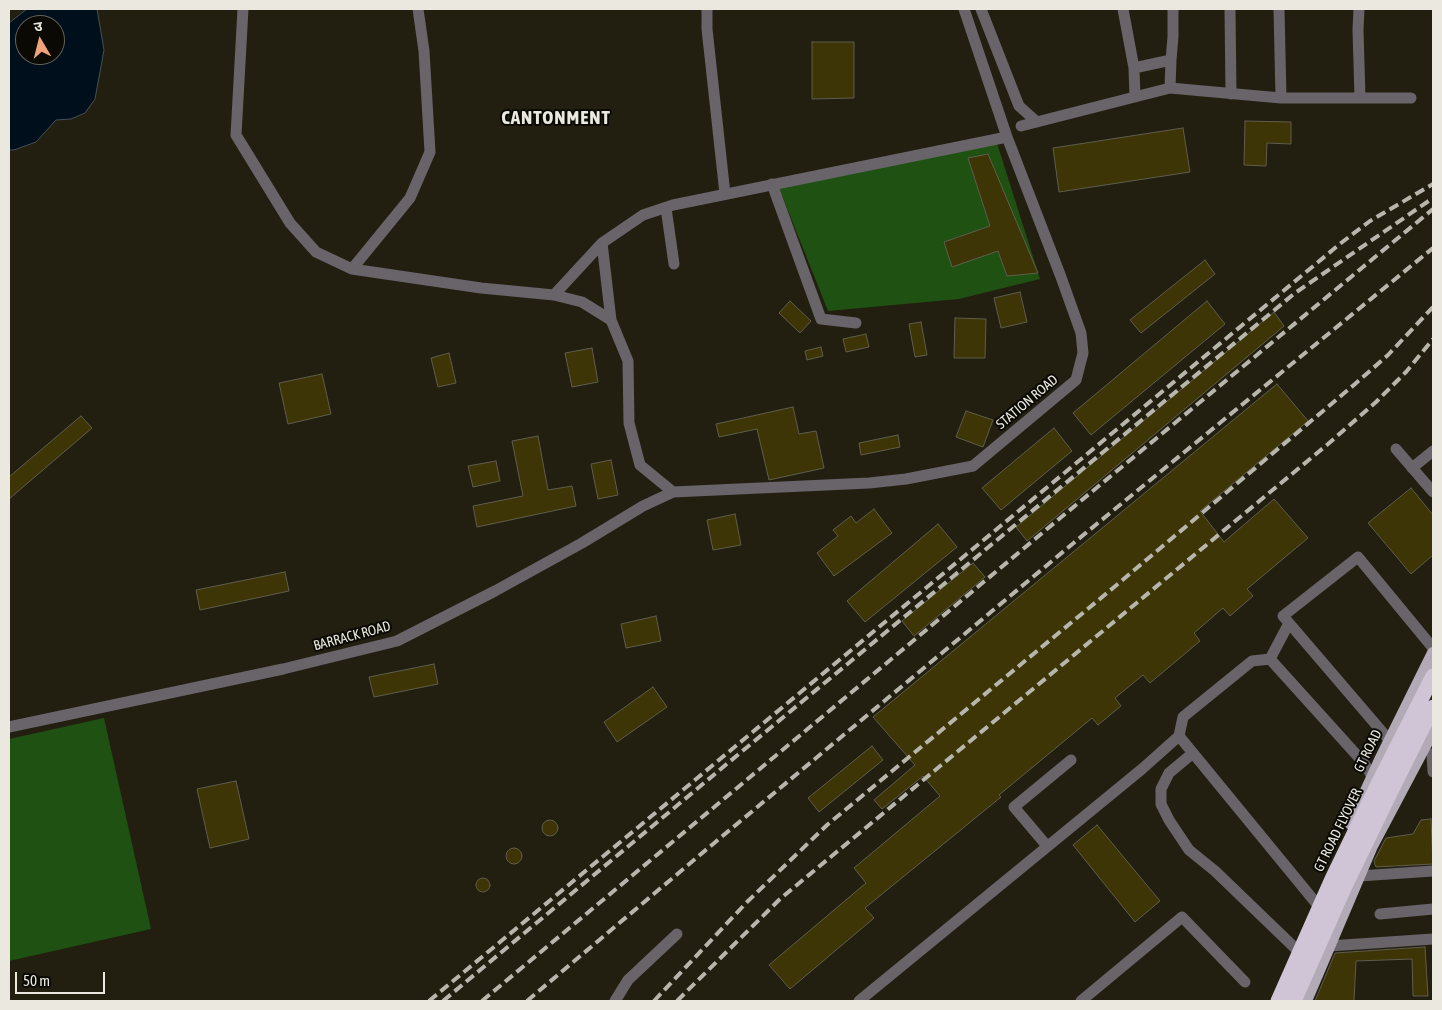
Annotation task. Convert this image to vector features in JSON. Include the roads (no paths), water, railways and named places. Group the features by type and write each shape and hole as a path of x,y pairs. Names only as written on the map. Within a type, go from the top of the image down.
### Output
{"highway":[{"name":"GT ROAD FLYOVER","path":"1278,1001 1340,862 1433,676"},
{"path":"1294,1001 1345,886 1433,707"}],"main road":[{"name":"GT ROAD","path":"1271,1001 1296,949 1372,776 1433,653"},
{"path":"1306,1001 1372,846 1429,753 1433,731"}],"street":[{"path":"243,9 236,135 290,223 316,252 352,269 481,288 554,295 582,302 611,320"},
{"path":"352,269 410,198 430,152 424,51 418,9"},
{"path":"707,9 707,29 724,194"},
{"name":"STATION ROAD","path":"673,492 906,480 974,466 1076,380 1084,353 1081,333 1007,136 964,9"},
{"path":"981,9 1019,106 1038,122"},
{"path":"1123,9 1134,68 1135,97"},
{"path":"1170,88 1170,60 1174,37 1173,9"},
{"path":"1230,9 1231,94"},
{"path":"1279,9 1281,98"},
{"path":"1359,9 1360,97"},
{"path":"1134,68 1170,60"},
{"path":"1021,126 1170,88 1281,98 1411,98"},
{"path":"554,295 602,243 643,215 724,194 1007,136"},
{"path":"772,184 821,319 856,323"},
{"path":"666,208 674,264"},
{"path":"602,243 611,320 628,361 629,422 640,465 673,492"},
{"path":"1396,449 1433,492"},
{"path":"1412,468 1433,451"},
{"name":"BARRACK ROAD","path":"9,727 283,669 397,640 495,591 582,543 643,506 673,492"},
{"path":"1390,740 1283,616 1358,557 1433,648"},
{"path":"1270,658 1289,623"},
{"path":"859,1001 1142,769 1179,736 1183,718 1252,661 1270,658"},
{"path":"1270,658 1363,762 1372,776"},
{"path":"1179,736 1316,903"},
{"path":"1193,752 1169,773 1161,789 1161,804 1169,820 1189,850 1215,871 1296,949"},
{"path":"1429,753 1433,772"},
{"path":"1047,846 1014,807 1071,760"},
{"path":"1359,876 1433,871"},
{"path":"1380,914 1433,909"},
{"path":"1081,1001 1182,917 1245,982"},
{"path":"615,1001 631,976 677,934"},
{"path":"1329,946 1433,939"}],"water":[{"path":"27,9 97,9 104,50 95,99 85,113 71,119 56,120 36,142 9,150 9,23 15,18 15,65 65,65 65,15 19,15"}],"railway":[{"path":"429,1001 1341,243 1370,221 1433,184"},
{"path":"443,1001 1295,293 1433,198"},
{"path":"482,1001 1433,209"},
{"path":"527,1001 1076,541 1433,248"},
{"path":"654,1001 747,902 827,825 1355,384 1388,355 1433,307"},
{"path":"677,1001 780,899 1328,444 1376,402 1406,372 1433,339"}],"district":[{"name":"CANTONMENT","path":"556,118"}]}
